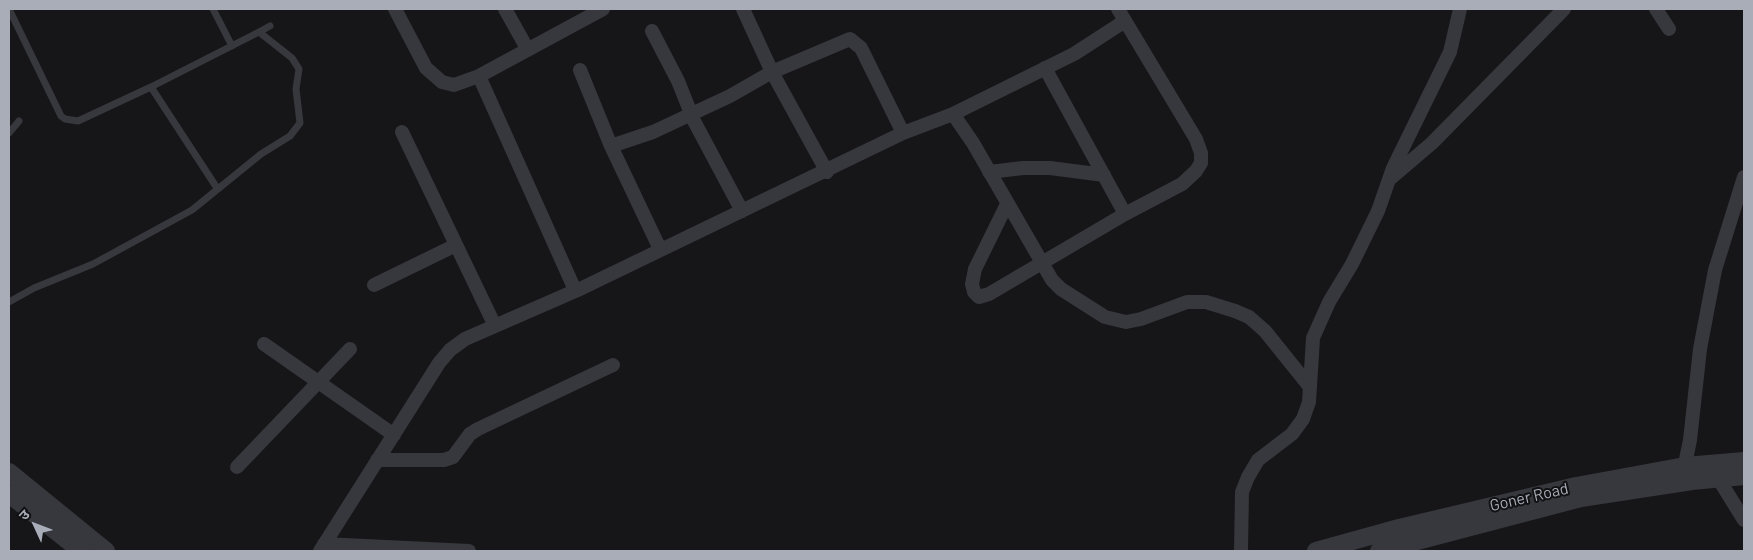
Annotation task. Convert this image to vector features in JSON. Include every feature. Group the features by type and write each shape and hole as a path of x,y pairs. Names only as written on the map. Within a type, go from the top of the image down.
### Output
{"street":[{"path":"395,9 426,68 442,82 454,85 479,76 598,10"},
{"path":"505,9 528,50"},
{"path":"743,9 772,72 826,172"},
{"path":"1007,204 974,269 972,284 974,292 979,297 989,294 1125,214 1182,184 1196,172 1202,163 1202,153 1196,139 1118,9"},
{"path":"1240,551 1242,492 1248,477 1258,460 1292,434 1303,419 1309,402 1313,338 1329,302 1352,264 1378,211 1388,180 1409,133 1450,52 1460,9"},
{"path":"1388,180 1432,143 1564,9"},
{"path":"1656,9 1669,30"},
{"path":"322,548 439,363 450,350 465,339 575,290 826,172 903,133 953,114 1074,54 1125,21"},
{"path":"652,31 678,81 691,114 742,211"},
{"path":"611,146 653,132 772,72 850,39 861,48 903,133"},
{"path":"1045,68 1125,214"},
{"path":"580,70 611,146 660,249"},
{"path":"479,76 575,290"},
{"path":"953,114 1052,280 1061,289 1105,317 1126,322 1141,319 1187,302 1206,302 1249,317 1265,331 1310,387"},
{"path":"402,132 495,326"},
{"path":"989,172 1023,168 1050,168 1104,175"},
{"path":"1683,474 1700,349 1715,270 1744,177"},
{"path":"374,285 456,245"},
{"path":"264,344 316,383 394,435"},
{"path":"237,467 350,349"},
{"path":"377,460 444,460 453,457 470,434 478,429 613,365"},
{"name":"Goner Road","path":"1316,551 1403,541 1744,461"},
{"path":"9,472 106,551"},
{"name":"Goner Road","path":"1683,474 1718,478 1744,476"},
{"path":"1718,478 1744,520"},
{"path":"9,494 81,551"},
{"name":"Goner Road","path":"1379,551 1403,541"},
{"path":"322,548 469,551"}],"lane":[{"path":"9,9 61,116 65,119 78,121 270,26"},
{"path":"213,9 232,46"},
{"path":"9,302 125,248 192,210 261,154 290,136 300,123 296,94 298,69 292,58 259,32"},
{"path":"150,87 217,188"},
{"path":"9,133 19,121"}]}
